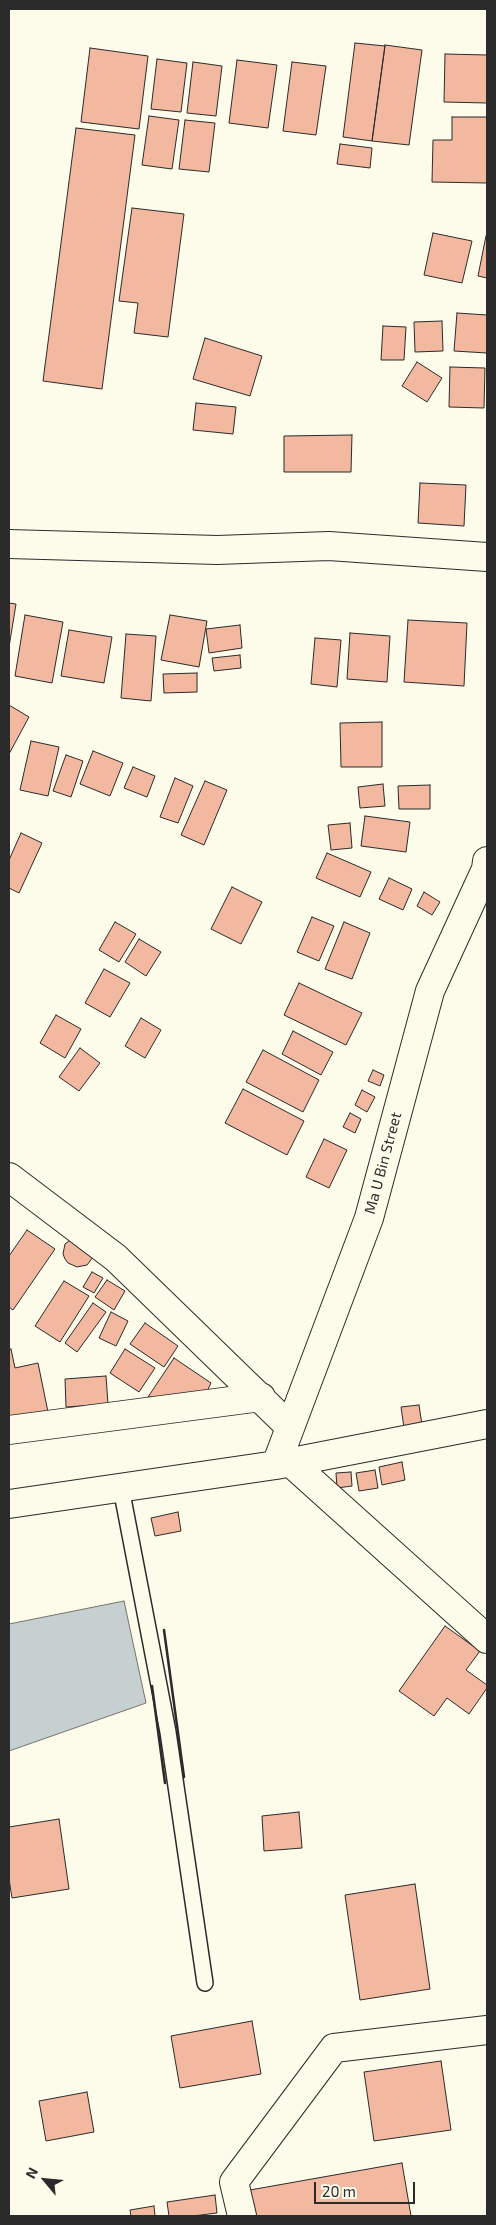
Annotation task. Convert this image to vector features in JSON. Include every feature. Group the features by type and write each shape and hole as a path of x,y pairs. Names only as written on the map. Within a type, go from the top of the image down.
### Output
{"street":[{"path":"9,544 217,550 329,546 487,556"},
{"name":"Ma U Bin Street","path":"282,1463 290,1427 369,1218 430,991 486,869 487,861"},
{"path":"9,1177 116,1258 290,1427"},
{"path":"9,1430 260,1398"},
{"path":"9,1504 282,1463 487,1424"},
{"path":"282,1463 487,1639"},
{"path":"242,2216 234,2182 334,2048 487,2030"}],"lane":[{"path":"121,1488 168,1732 205,1983"}],"shaded area":[{"path":"124,1601 146,1703 9,1751 9,1624"}],"building":[{"path":"355,43 385,46 372,141 343,137"},
{"path":"385,45 422,50 409,145 372,141"},
{"path":"90,48 148,56 139,129 81,122"},
{"path":"445,54 487,55 487,103 444,102"},
{"path":"157,59 187,63 181,112 151,109"},
{"path":"237,60 277,65 268,128 229,123"},
{"path":"193,62 222,66 216,116 187,113"},
{"path":"292,62 326,66 316,135 283,131"},
{"path":"149,116 179,120 172,169 142,165"},
{"path":"452,117 487,117 487,183 432,182 433,140 452,140"},
{"path":"185,120 215,123 209,172 179,169"},
{"path":"76,128 135,135 102,389 43,381"},
{"path":"340,144 372,148 370,168 337,164"},
{"path":"132,208 184,214 168,337 134,333 138,303 119,301"},
{"path":"433,233 472,241 462,283 424,275"},
{"path":"487,236 487,278 478,276"},
{"path":"457,313 487,315 487,353 454,351"},
{"path":"442,321 443,351 415,352 414,322"},
{"path":"383,326 406,327 404,360 381,360"},
{"path":"205,338 262,356 250,396 193,379"},
{"path":"417,362 442,378 427,402 402,386"},
{"path":"450,367 485,368 484,408 449,407"},
{"path":"196,403 236,407 233,434 193,430"},
{"path":"352,435 351,472 284,472 284,436"},
{"path":"420,483 466,485 464,526 418,523"},
{"path":"9,603 16,604 9,647"},
{"path":"25,615 63,622 52,683 15,676"},
{"path":"170,615 207,621 199,667 161,660"},
{"path":"408,620 467,623 464,686 404,682"},
{"path":"240,625 242,648 209,653 206,629"},
{"path":"69,630 112,637 104,683 61,676"},
{"path":"350,633 390,636 387,682 347,679"},
{"path":"126,634 156,636 151,701 121,698"},
{"path":"315,638 341,640 337,687 311,684"},
{"path":"240,655 241,668 214,671 212,658"},
{"path":"197,673 197,692 164,693 163,674"},
{"path":"9,705 29,717 9,754"},
{"path":"382,722 382,767 341,767 340,723"},
{"path":"31,741 59,747 48,796 20,790"},
{"path":"93,751 123,763 110,796 80,784"},
{"path":"66,755 83,761 71,797 53,791"},
{"path":"133,767 155,776 147,797 124,788"},
{"path":"175,778 193,786 178,823 160,817"},
{"path":"205,781 227,790 204,845 181,835"},
{"path":"383,784 385,806 360,808 358,787"},
{"path":"430,785 430,809 399,809 398,786"},
{"path":"365,816 410,822 406,852 361,846"},
{"path":"350,823 352,848 331,850 328,825"},
{"path":"21,833 42,843 19,893 9,888 9,860"},
{"path":"327,853 371,872 360,897 316,878"},
{"path":"389,878 412,889 403,910 379,899"},
{"path":"232,887 262,902 241,944 211,929"},
{"path":"424,892 440,902 432,915 417,906"},
{"path":"312,917 334,926 319,961 297,952"},
{"path":"115,922 136,934 119,962 99,950"},
{"path":"344,922 370,933 352,979 325,969"},
{"path":"139,939 161,952 146,976 125,962"},
{"path":"104,969 130,983 110,1017 85,1003"},
{"path":"299,983 362,1013 346,1045 284,1015"},
{"path":"56,1015 81,1029 65,1058 40,1043"},
{"path":"141,1018 161,1030 145,1058 125,1046"},
{"path":"293,1031 333,1052 321,1075 282,1054"},
{"path":"80,1048 100,1063 79,1091 59,1077"},
{"path":"263,1050 319,1080 303,1112 246,1082"},
{"path":"373,1070 384,1075 380,1086 368,1081"},
{"path":"243,1089 304,1121 287,1155 225,1123"},
{"path":"362,1090 375,1097 367,1112 355,1105"},
{"path":"350,1113 361,1119 355,1133 343,1127"},
{"path":"324,1139 347,1150 329,1188 306,1177"},
{"path":"27,1230 55,1249 13,1310 9,1307 9,1256"},
{"path":"73,1238 93,1257 87,1265 77,1267 68,1263 65,1259 63,1254 65,1244"},
{"path":"92,1272 103,1278 94,1293 83,1287"},
{"path":"107,1280 125,1291 114,1310 95,1297"},
{"path":"64,1281 89,1296 60,1342 35,1326"},
{"path":"93,1303 106,1312 77,1352 65,1343"},
{"path":"111,1312 128,1321 116,1346 99,1338"},
{"path":"145,1323 178,1346 164,1367 130,1344"},
{"path":"11,1349 15,1368 38,1363 48,1412 9,1420 9,1350"},
{"path":"125,1349 155,1368 139,1392 110,1373"},
{"path":"174,1358 211,1383 204,1398 148,1397"},
{"path":"106,1376 108,1404 66,1407 65,1379"},
{"path":"419,1405 422,1425 404,1428 401,1407"},
{"path":"402,1462 405,1480 382,1485 379,1467"},
{"path":"375,1470 378,1488 359,1491 356,1473"},
{"path":"351,1472 352,1486 337,1488 336,1473"},
{"path":"178,1512 181,1531 155,1536 151,1518"},
{"path":"445,1626 480,1651 466,1670 487,1685 487,1688 469,1714 447,1698 434,1716 399,1691"},
{"path":"299,1812 302,1848 264,1851 262,1816"},
{"path":"59,1819 69,1889 12,1898 9,1879 9,1827"},
{"path":"415,1884 430,1989 360,2000 345,1895"},
{"path":"252,2021 261,2074 180,2088 171,2036"},
{"path":"441,2061 451,2130 374,2141 364,2072"},
{"path":"87,2092 94,2132 46,2141 39,2101"},
{"path":"402,2163 411,2216 255,2216 250,2190"},
{"path":"215,2195 217,2213 169,2216 167,2202"},
{"path":"154,2206 155,2216 131,2216 130,2210"}],"wall":[{"path":"164,1630 184,1777"},
{"path":"152,1686 165,1783"}]}
